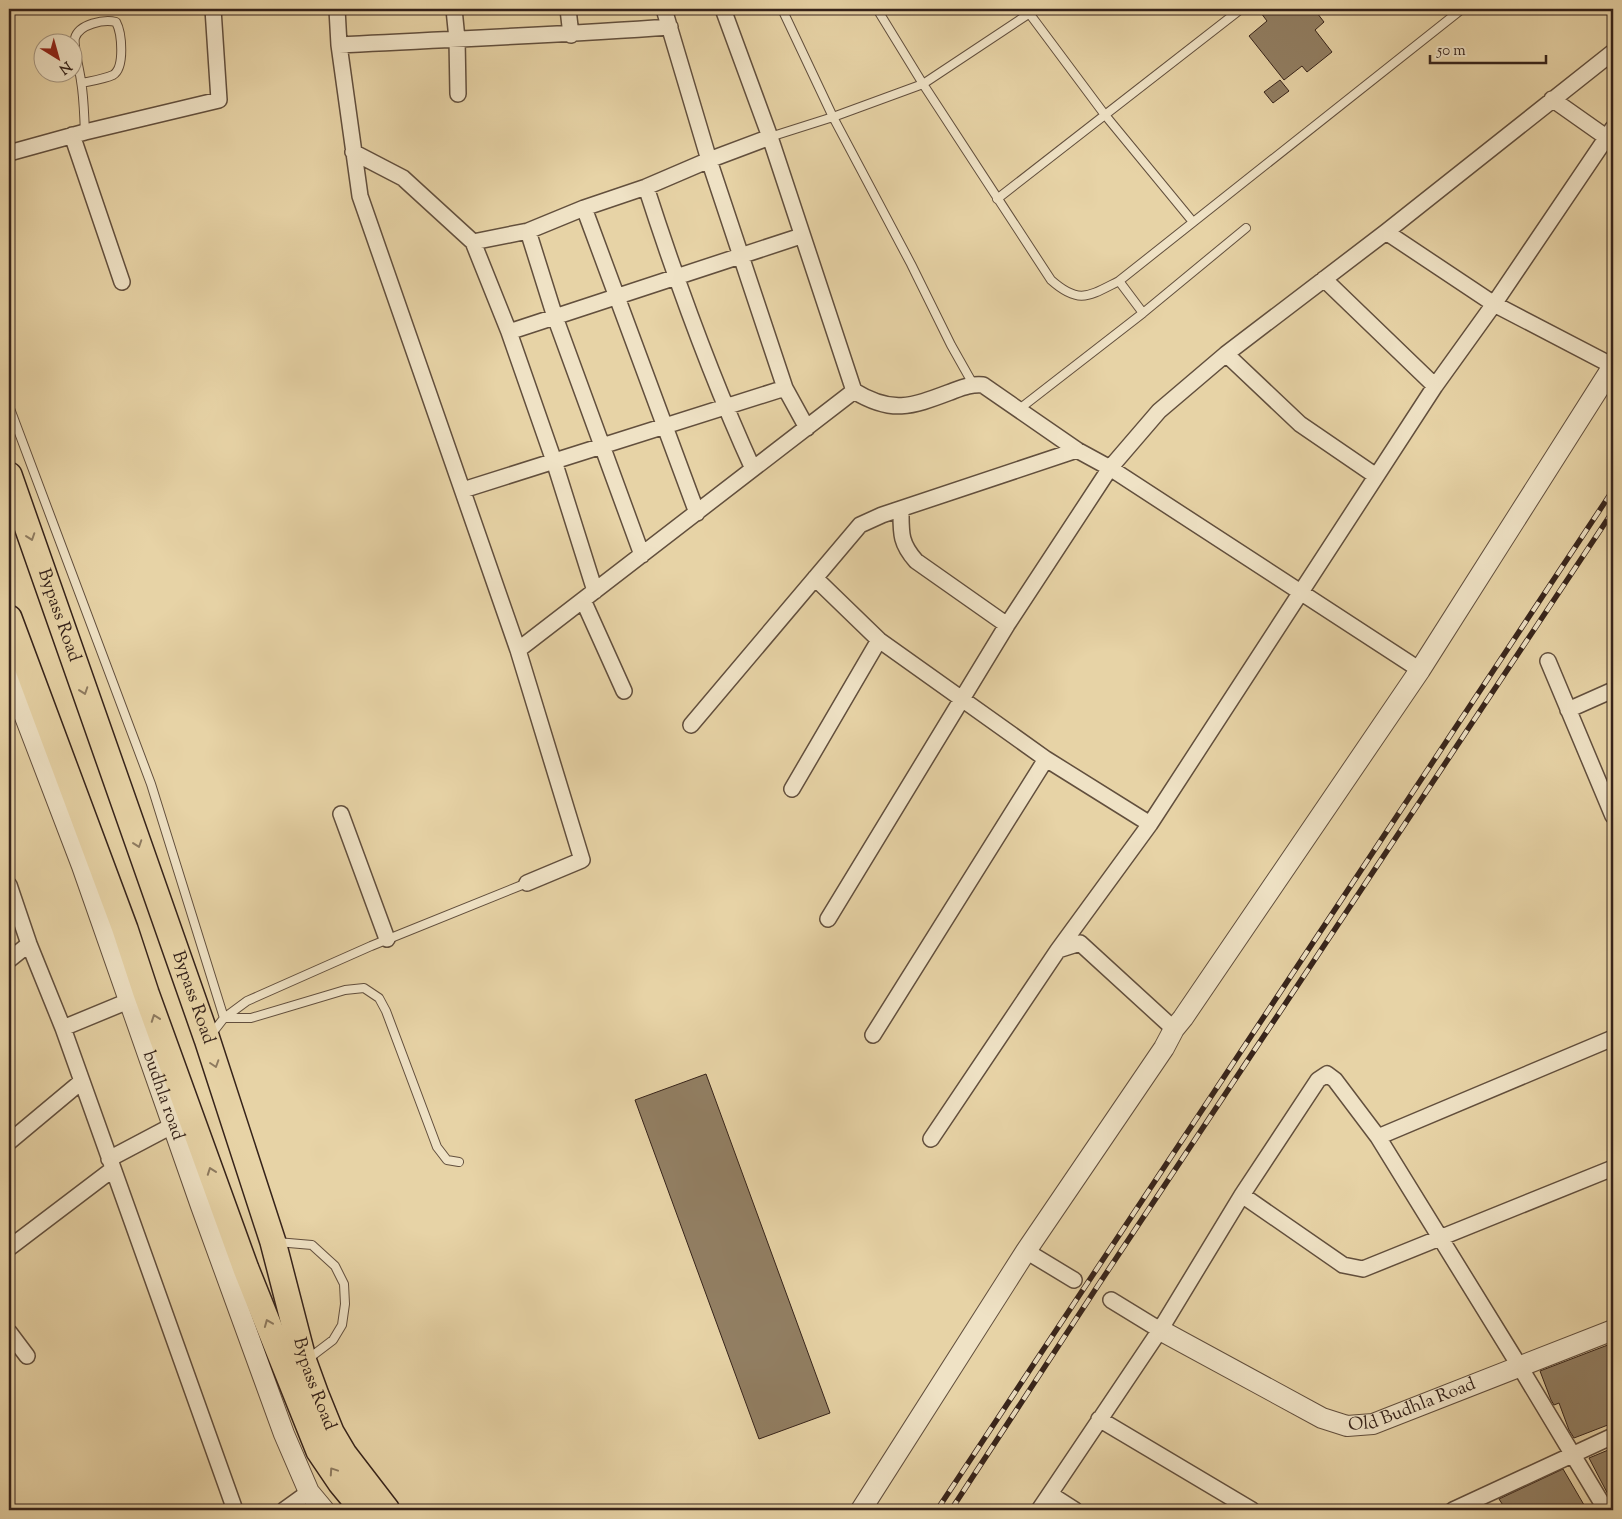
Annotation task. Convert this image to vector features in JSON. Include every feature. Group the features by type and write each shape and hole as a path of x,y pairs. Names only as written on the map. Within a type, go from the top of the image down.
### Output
{"main road":[{"name":"Bypass Road","path":"9,475 207,1039 273,1242 304,1362 316,1396 340,1446 387,1510"},
{"path":"9,618 14,643 125,929 138,997 182,1120 246,1269 319,1451 340,1482 363,1510"}],"street":[{"path":"9,153 219,100 213,9"},
{"path":"337,9 339,45 360,196 518,650 582,860 527,882"},
{"path":"454,9 457,39 458,94"},
{"path":"568,9 571,35"},
{"path":"664,9 709,160 785,388 806,428"},
{"path":"723,9 770,137 854,391 869,400 884,405 901,406 916,404 973,384 983,385 993,390 1018,410 1077,450 1110,468 1420,670"},
{"path":"339,45 571,35 670,27"},
{"path":"828,919 1007,625 1110,468 1159,411 1226,354 1386,232 1613,52"},
{"path":"931,1139 1058,950 1150,824 1435,386 1611,136 1552,99"},
{"path":"79,134 122,282"},
{"path":"473,242 528,231 584,208 646,187 770,137"},
{"path":"353,152 402,178 473,242 509,332 554,461 589,595 624,691"},
{"path":"646,187 675,277 724,407 753,469"},
{"path":"584,208 697,513"},
{"path":"528,231 555,317 642,555"},
{"path":"861,1510 1026,1251 1164,1048 1174,1029 1420,670 1613,366 1494,304 1386,232"},
{"path":"509,332 802,236"},
{"path":"1324,279 1435,386"},
{"path":"1226,354 1300,424 1376,476"},
{"path":"463,490 785,388"},
{"path":"518,650 854,391"},
{"path":"691,725 860,526 882,515 1077,450"},
{"path":"901,509 903,544 912,557 1007,625"},
{"path":"816,578 880,640 1046,759 1150,824"},
{"path":"792,790 880,640"},
{"path":"1548,661 1613,816"},
{"path":"9,675 82,866 138,997 63,1028"},
{"path":"1568,710 1613,690"},
{"path":"873,1035 1046,759"},
{"path":"342,814 387,939"},
{"path":"9,885 29,944 63,1028 235,1510"},
{"path":"1058,950 1080,943 1174,1029"},
{"path":"9,960 29,944"},
{"path":"1378,1137 1613,1038"},
{"path":"1040,1510 1160,1330 1242,1195 1318,1080 1324,1075 1330,1075 1378,1137 1606,1510"},
{"path":"9,1142 82,1081"},
{"path":"9,1248 111,1164 182,1120"},
{"name":"budhla road","path":"182,1120 284,1434 309,1492 324,1510"},
{"path":"1242,1195 1343,1265 1363,1269 1613,1168"},
{"path":"1026,1251 1074,1280"},
{"name":"Old Budhla Road","path":"1111,1300 1160,1330 1322,1418 1347,1426 1373,1424 1613,1330"},
{"path":"9,1332 27,1356"},
{"path":"1099,1419 1252,1510"},
{"path":"284,1434 309,1426"},
{"path":"1453,1510 1613,1436"},
{"path":"284,1510 309,1492"},
{"path":"1050,1494 1075,1510"}],"lane":[{"path":"782,9 833,117 973,384"},
{"path":"877,9 923,84 1051,280 1069,294 1081,296 1092,295 1119,281 1462,9"},
{"path":"997,199 1241,9"},
{"path":"770,137 833,117 923,84 1028,11 1105,115 1193,222"},
{"path":"79,134 82,83 75,39 79,31 88,26 109,20 116,22 120,29 121,60 118,69 113,74 82,83"},
{"path":"1018,410 1143,313 1246,228"},
{"path":"1119,281 1143,313"},
{"path":"9,406 151,784 224,1018"},
{"path":"207,1039 224,1018 247,1001 387,939 527,882"},
{"path":"224,1018 251,1018 345,990 364,988 379,998 386,1011 437,1148 447,1160 459,1162"},
{"path":"273,1242 293,1242 312,1245 335,1266 344,1284 345,1304 342,1325 333,1340 304,1362"}],"building":[{"path":"1258,9 1314,9 1324,22 1315,30 1332,52 1307,72 1302,66 1284,80 1249,36 1267,21"},
{"path":"1280,80 1289,91 1273,103 1264,92"},
{"path":"706,1074 830,1413 759,1439 635,1100"},
{"path":"1613,1343 1613,1423 1574,1438 1559,1403 1554,1405 1551,1400 1540,1371"},
{"path":"1613,1448 1613,1504 1589,1458"},
{"path":"1563,1469 1587,1510 1506,1510 1499,1499"}],"railway":[{"path":"937,1510 1613,490"},
{"path":"951,1510 1613,511"}]}
